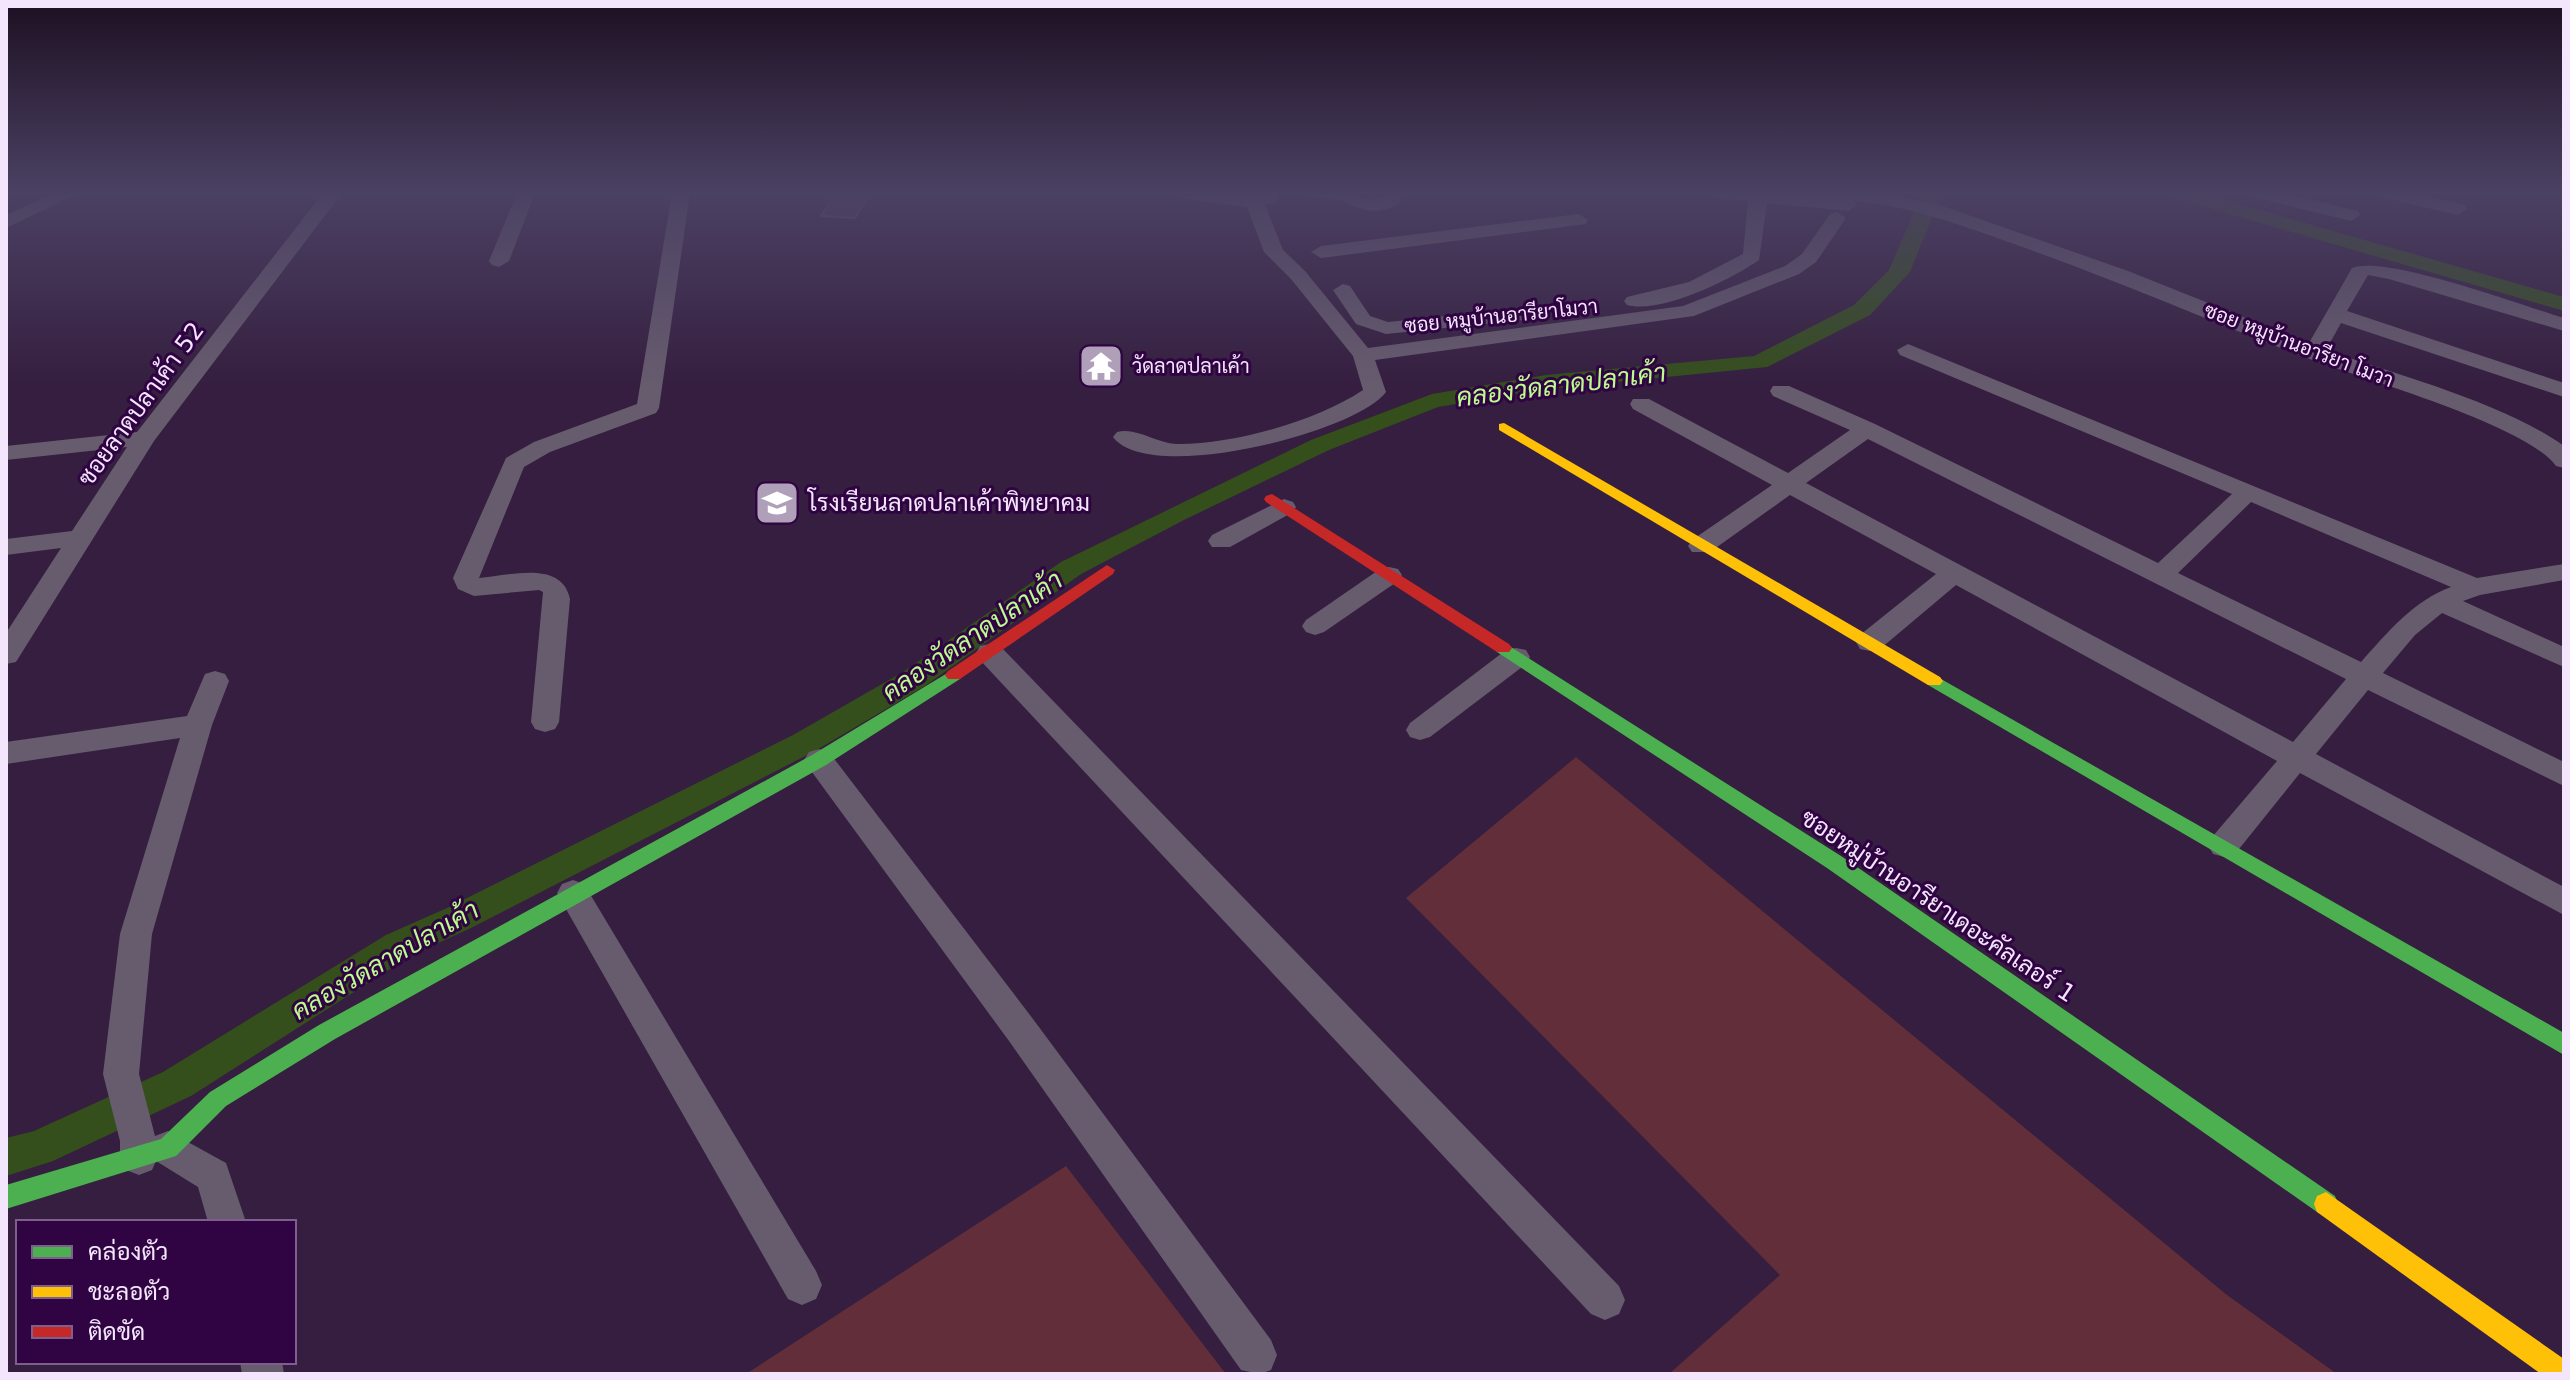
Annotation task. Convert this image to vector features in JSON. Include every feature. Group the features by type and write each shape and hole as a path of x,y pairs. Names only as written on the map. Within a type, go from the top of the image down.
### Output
{"street":[{"name":"ซอยลาดปลาเค้า 52","path":"8,647 144,438 283,257"},
{"path":"545,722 555,588 543,581 474,587 467,583 466,578 514,463 542,447 648,408 671,257"},
{"path":"1125,437 1148,448 1181,451 1239,444 1283,433 1359,403 1375,392 1363,355 1298,275 1280,257"},
{"name":"ซอย หมูบ้านอารียาโมวา","path":"1343,290 1368,324 1395,328 1666,297 1723,275 1750,257"},
{"path":"1363,355 1687,312 1792,270 1809,257"},
{"name":"ซอย หมูบ้านอารียา โมวา","path":"2071,257 2516,428 2559,453 2564,461"},
{"path":"2314,353 2359,272 2366,269 2392,273 2564,325"},
{"path":"2335,314 2564,390"},
{"path":"1908,350 2475,587"},
{"path":"1781,391 1867,429 2564,775"},
{"path":"1641,404 2564,902"},
{"path":"1504,427 1701,546 2224,845 2564,1045"},
{"path":"1701,546 1867,429"},
{"path":"6,453 144,438"},
{"path":"2161,575 2247,493"},
{"path":"1221,541 1278,503"},
{"name":"ซอยหมู่บ้านอารียาเดอะคัลเลอร์ 1","path":"1278,503 1834,862 2335,1210 2563,1374"},
{"path":"6,547 78,538"},
{"path":"6,1197 149,1149 218,1099 327,1032 573,893 819,760 990,653 1107,570"},
{"path":"2224,845 2365,675 2406,629 2439,601 2475,587 2564,572"},
{"path":"1870,642 1954,573"},
{"path":"1315,626 1389,575"},
{"path":"2439,601 2564,658"},
{"path":"990,653 1605,1300"},
{"path":"1420,730 1516,657"},
{"path":"215,681 198,725 136,934 121,1074 149,1149 213,1176 226,1220"},
{"path":"6,753 198,725"},
{"path":"819,760 1021,1030 1256,1355"},
{"path":"573,893 802,1285"}],"shaded area":[{"path":"1576,757 2227,1295 2337,1374 1669,1374 1780,1275 1406,898"},
{"path":"1066,1166 1226,1374 746,1374"}],"waterway":[{"name":"คลองวัดลาดปลาเค้า","path":"6,1157 39,1148 177,1084 399,945 459,918 804,743 914,679 1071,568 1320,445 1432,401 1546,382 1759,362 1862,310 1899,272 1905,257"},
{"path":"2402,257 2564,304"}],"traffic: fast":[{"path":"1503,648 1834,862 2326,1204"},
{"path":"6,1197 168,1148 218,1099 327,1032 819,760 954,675"},
{"path":"1934,681 2564,1045"}],"traffic: slow":[{"path":"1504,427 1934,681"},
{"path":"2326,1204 2563,1374"}],"traffic: jam":[{"path":"1272,499 1503,648"},
{"path":"954,675 1107,570"}],"place":[{"name":"วัดลาดปลาเค้า","path":"1101,366"},
{"name":"โรงเรียนลาดปลาเค้าพิทยาคม","path":"777,503"}]}
